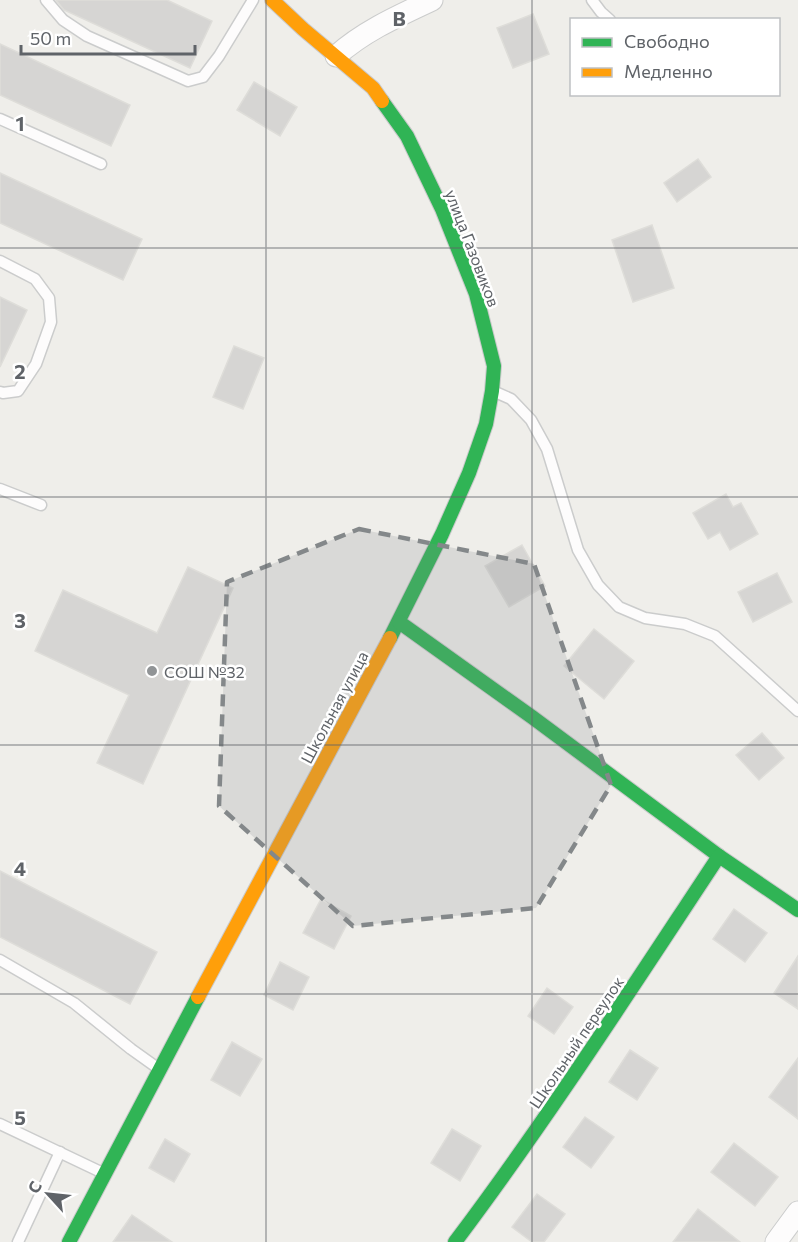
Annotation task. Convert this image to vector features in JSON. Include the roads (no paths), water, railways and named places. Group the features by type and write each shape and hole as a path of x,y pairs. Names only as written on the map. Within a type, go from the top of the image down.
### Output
{"street":[{"name":"улица Газовиков","path":"272,0 374,88 407,136 442,209 476,294 494,366 486,424 469,473 399,622"},
{"path":"336,56 377,26 432,0"},
{"path":"399,622 532,717 719,856 798,910"},
{"name":"Школьная улица","path":"69,1242 159,1069 399,622"},
{"name":"Школьный переулок","path":"456,1242 492,1195 563,1092 719,856"},
{"path":"776,1242 798,1212"}],"lane":[{"path":"46,0 63,20 87,36 188,81 202,77 219,56 253,0"},
{"path":"592,0 608,18"},
{"path":"0,119 101,164"},
{"path":"0,261 35,279 49,298 51,322 36,364 18,391 0,392"},
{"path":"492,391 511,399 531,420 547,449 578,550 598,585 619,607 645,618 685,624 715,636 798,711"},
{"path":"0,489 41,506"},
{"path":"0,960 74,1003 130,1049 159,1069"},
{"path":"0,1124 104,1174"},
{"path":"18,1242 60,1152"}],"place":[{"name":"СОШ №32","path":"152,671"}]}
